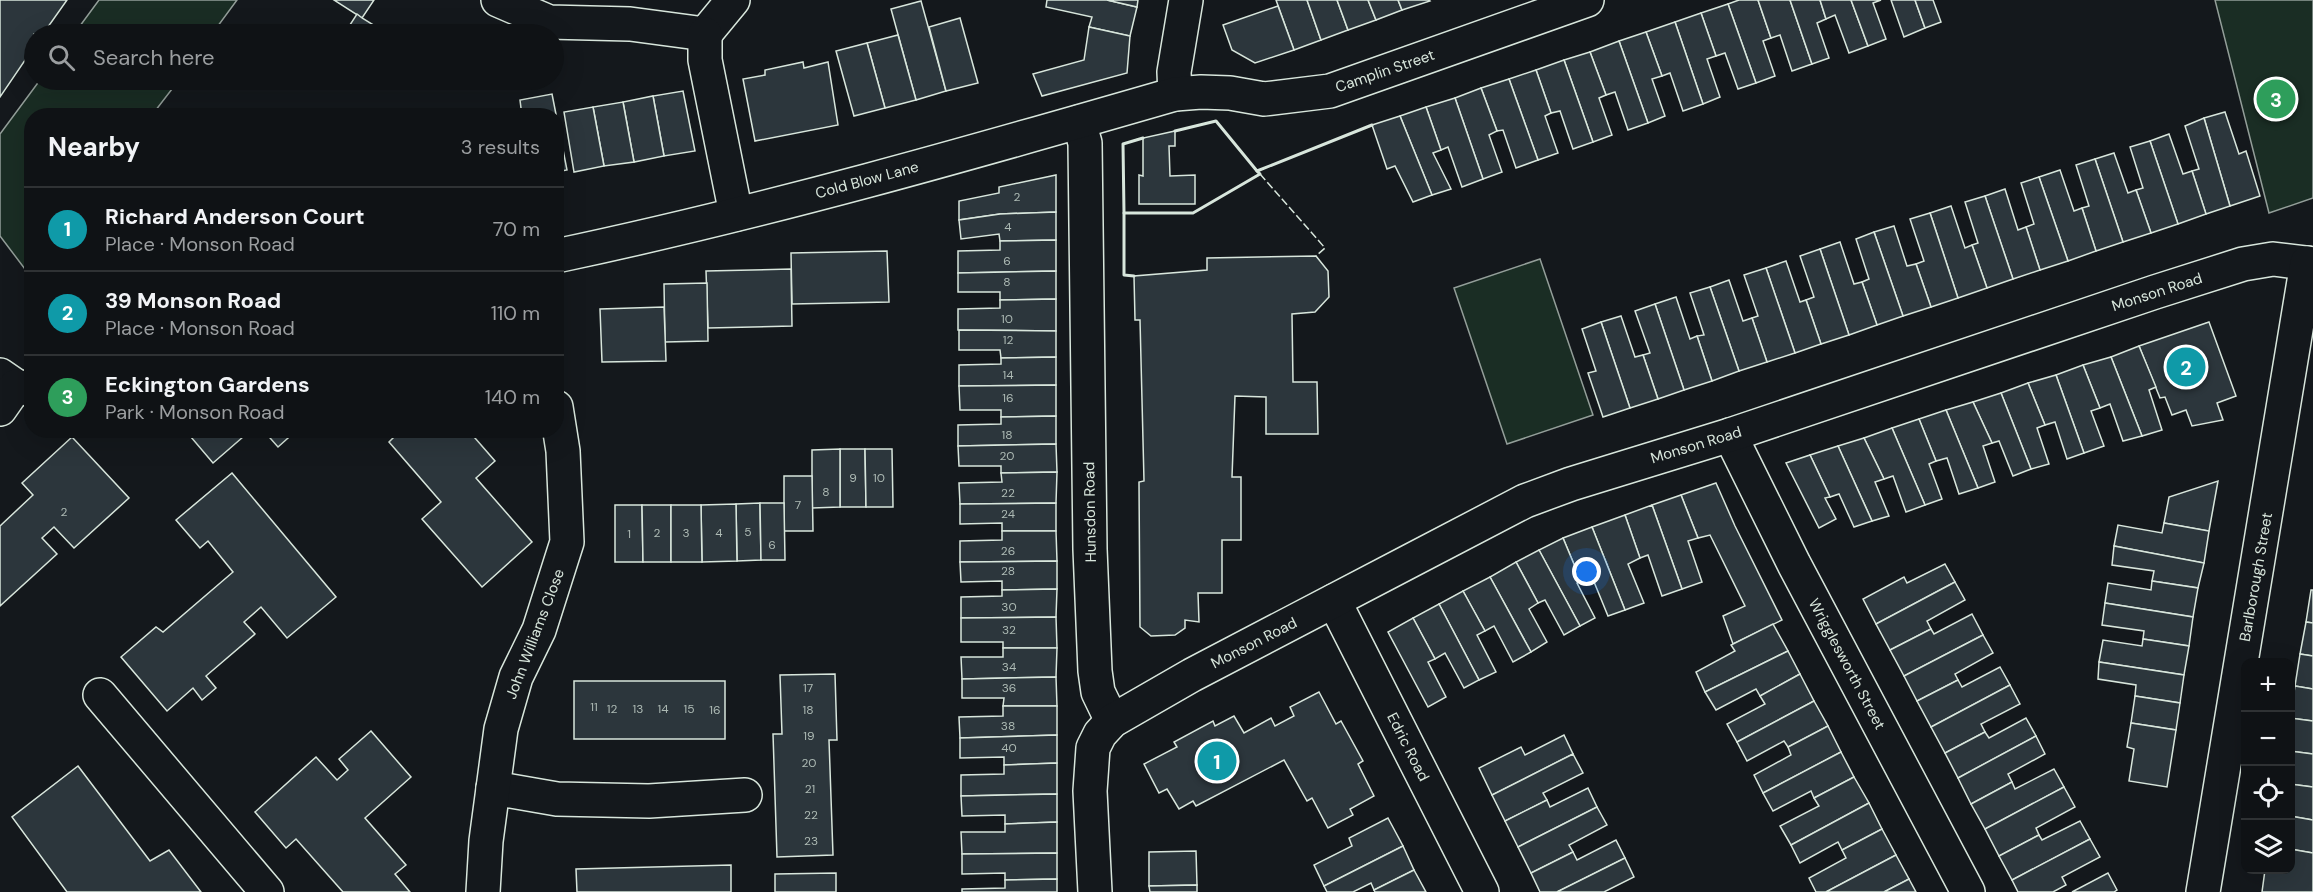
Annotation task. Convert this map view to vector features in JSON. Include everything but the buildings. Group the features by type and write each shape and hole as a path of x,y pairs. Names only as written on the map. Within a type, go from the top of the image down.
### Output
{"street":[{"path":"498,0 549,22 630,24 705,34"},
{"path":"733,0 705,34 705,60 736,214"},
{"path":"1175,94 1174,72 1186,0"},
{"name":"Camplin Street","path":"1175,94 1230,93 1264,99 1330,91 1587,0"},
{"name":"Cold Blow Lane","path":"564,254 659,234 860,183 1175,94"},
{"name":"Hunsdon Road","path":"1079,122 1085,143 1090,549 1095,671 1098,692 1113,721"},
{"name":"Monson Road","path":"1113,721 1192,675 1526,501 1571,484 1730,435 2243,264 2273,259 2310,263"},
{"name":"Barlborough Street","path":"2203,892 2310,263"},
{"name":"Wrigglesworth Street","path":"1730,435 1794,564 1968,892"},
{"name":"John Williams Close","path":"483,892 486,841 501,729 516,677 539,630 567,542 562,438"},
{"name":"Edric Road","path":"1334,602 1482,892"},
{"path":"100,695 267,892"},
{"path":"1095,892 1090,791 1093,748 1101,734 1113,721"},
{"path":"493,788 557,799 649,801 745,795"}],"green space":[{"path":"99,0 237,0 219,24 81,24"},
{"path":"2215,0 2313,0 2313,198 2269,213"},
{"path":"33,90 171,90 157,108 24,108 24,268 0,236 0,134"},
{"path":"1540,259 1593,415 1507,444 1454,288"}],"fence":[{"path":"1260,174 1325,248 1316,256"}],"wall":[{"path":"1175,131 1216,121 1257,171 1372,125"},
{"path":"1143,138 1123,144 1124,213 1193,213 1260,174 1257,171"},
{"path":"1124,213 1124,275 1134,276"}],"place":[{"name":"Eckington Gardens","path":"2276,99"},
{"name":"39 Monson Road","path":"2186,367"},
{"name":"Richard Anderson Court","path":"1217,761"}]}
